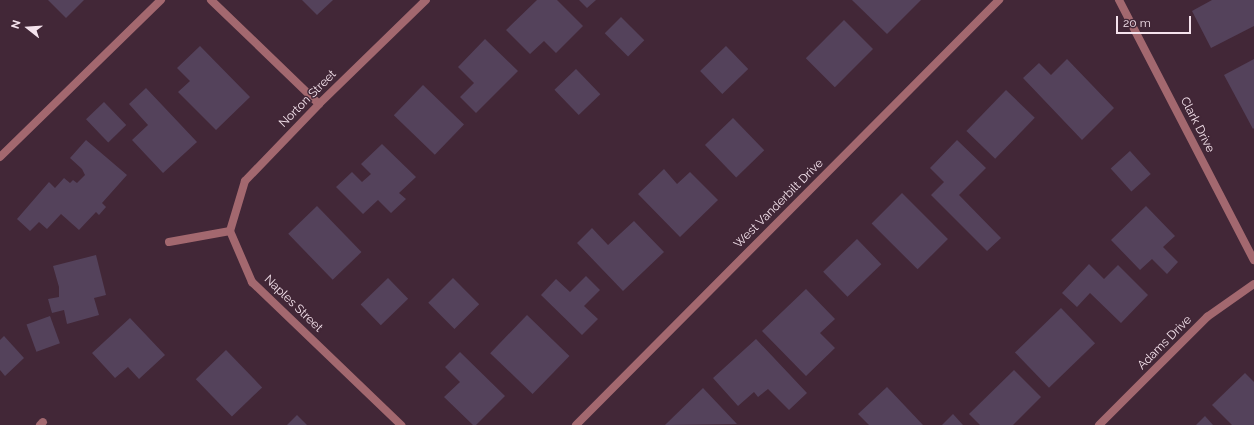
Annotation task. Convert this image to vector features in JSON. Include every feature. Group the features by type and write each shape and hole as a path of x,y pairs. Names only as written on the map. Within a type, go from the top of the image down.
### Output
{"street":[{"path":"0,157 161,0"},
{"path":"211,0 319,104"},
{"name":"Norton Street","path":"230,231 245,181 319,104 426,0"},
{"name":"West Vanderbilt Drive","path":"576,425 999,0"},
{"name":"Clark Drive","path":"1119,0 1254,260"},
{"path":"169,242 230,231"},
{"name":"Naples Street","path":"230,231 252,282 401,425"},
{"name":"Adams Drive","path":"1099,425 1207,317 1254,284"}],"building":[{"path":"48,0 84,0 66,18"},
{"path":"302,0 333,0 317,15"},
{"path":"537,0 557,0 583,26 556,53 544,41 530,54 506,30"},
{"path":"579,0 596,0 587,8"},
{"path":"852,0 921,0 887,34"},
{"path":"1212,0 1254,0 1254,26 1211,48 1192,11"},
{"path":"621,17 644,40 628,57 605,33"},
{"path":"844,20 873,49 835,87 806,58"},
{"path":"485,39 518,71 476,113 460,97 474,83 458,67"},
{"path":"200,46 250,97 216,130 178,92 190,81 177,68"},
{"path":"726,46 748,69 722,94 700,71"},
{"path":"1067,59 1114,108 1082,140 1023,78 1039,63 1051,75"},
{"path":"1254,59 1254,128 1253,129 1224,75"},
{"path":"576,69 600,94 579,115 554,90"},
{"path":"423,85 464,125 435,155 394,115"},
{"path":"146,88 197,142 163,173 132,140 148,125 129,104"},
{"path":"1006,90 1035,118 995,159 966,131"},
{"path":"104,102 126,125 108,142 86,119"},
{"path":"733,118 764,150 736,177 705,145"},
{"path":"86,140 127,175 102,203 106,207 99,215 96,212 79,230 61,214 47,229 39,222 30,231 17,219 49,182 55,188 64,178 70,183 73,180 77,183 85,175 82,169 70,158"},
{"path":"957,140 986,168 959,195 1001,238 987,251 931,195 944,182 930,168"},
{"path":"382,144 416,177 399,193 406,199 391,213 378,200 363,214 336,187 352,172 362,182 371,174 361,164"},
{"path":"1130,151 1151,174 1131,191 1111,168"},
{"path":"664,169 677,184 690,172 718,200 680,237 638,194"},
{"path":"902,193 948,239 918,269 872,223"},
{"path":"317,206 361,252 333,280 288,234"},
{"path":"1146,206 1175,236 1163,247 1178,262 1167,274 1152,259 1140,270 1111,240"},
{"path":"634,221 664,252 623,291 577,243 592,228 608,245"},
{"path":"857,239 881,264 848,297 823,272"},
{"path":"96,255 106,295 94,298 99,315 67,324 64,310 52,313 48,299 59,297 59,287 53,266"},
{"path":"1089,264 1104,279 1118,265 1148,295 1121,323 1090,293 1077,307 1062,293"},
{"path":"586,276 600,290 584,306 598,319 582,335 541,295 556,279 570,292"},
{"path":"388,278 408,299 381,325 361,304"},
{"path":"453,278 479,304 454,329 428,303"},
{"path":"806,289 835,319 820,333 835,348 806,376 762,331"},
{"path":"1061,308 1095,343 1049,388 1015,352"},
{"path":"527,315 569,356 533,394 490,353"},
{"path":"50,316 60,343 36,352 27,325"},
{"path":"130,318 165,355 139,379 128,367 115,378 92,353"},
{"path":"4,336 24,358 5,376 0,370 0,340"},
{"path":"756,339 807,393 789,410 768,389 758,397 754,392 738,406 713,378"},
{"path":"226,350 262,387 232,417 196,379"},
{"path":"460,352 505,396 476,425 473,425 444,397 460,382 445,367"},
{"path":"1014,370 1041,397 1013,425 980,425 969,414"},
{"path":"1245,373 1254,382 1254,425 1232,425 1212,405"},
{"path":"887,387 923,425 869,425 858,414"},
{"path":"703,388 737,424 665,425"},
{"path":"953,414 963,425 942,425"},
{"path":"297,415 307,425 287,425"},
{"path":"1205,416 1213,425 1196,425"}]}
